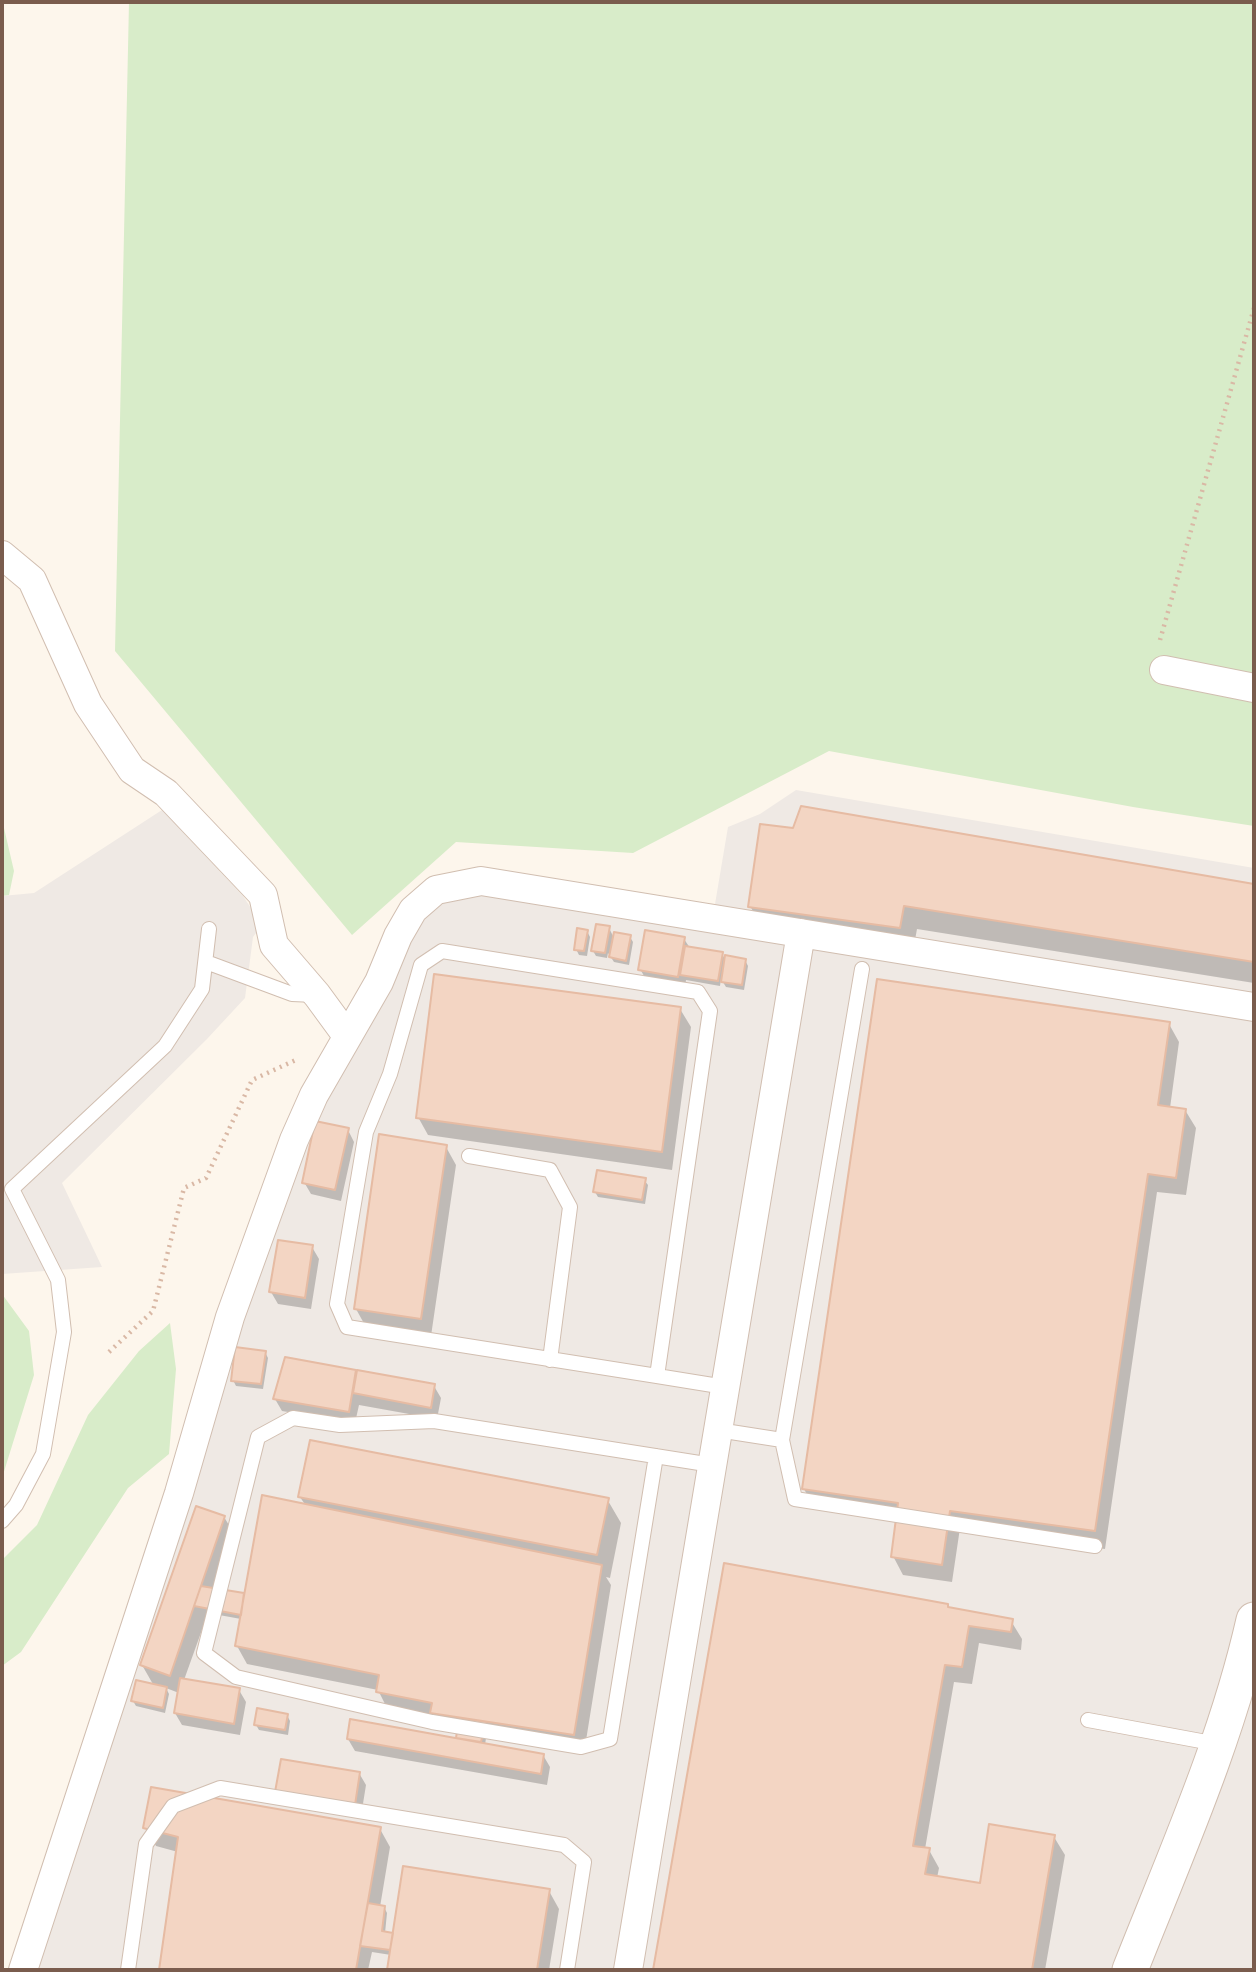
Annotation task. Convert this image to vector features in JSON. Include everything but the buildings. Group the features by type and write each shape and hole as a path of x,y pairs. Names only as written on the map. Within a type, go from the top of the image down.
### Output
{"street":[{"path":"2,555 32,580 88,704 132,770 166,793 263,895 274,945 317,995 347,1036"},
{"path":"1164,670 1254,688"},
{"path":"23,1970 179,1493 230,1317 294,1139 314,1095 379,982 398,936 413,910 436,890 481,881 1254,1007"},
{"path":"628,1970 802,933"},
{"path":"1130,1970 1198,1798 1245,1660 1254,1620"}],"lane":[{"path":"2,1521 16,1504 43,1454 64,1332 58,1280 12,1189 165,1046 202,989 208,929"},
{"path":"657,1376 710,1011 698,992 442,951 421,965 390,1074 366,1132 337,1304 347,1327 726,1387"},
{"path":"206,962 292,994 317,995"},
{"path":"862,969 782,1440 795,1499 1095,1546"},
{"path":"469,1156 550,1170 570,1207 550,1360"},
{"path":"656,1456 610,1739 581,1747 432,1722 236,1677 204,1653 258,1437 293,1418 340,1425 434,1421 656,1456 712,1465"},
{"path":"718,1430 782,1440"},
{"path":"1088,1720 1217,1744"},
{"path":"128,1970 146,1844 173,1806 220,1788 564,1845 584,1862 567,1970"}],"path":[{"path":"1164,670 1157,652 1254,308"},
{"path":"109,1352 153,1311 184,1188 206,1178 252,1080 299,1058"}],"shaded area":[{"path":"796,790 1254,868 1254,1970 16,1970 230,1298 421,889 714,910 728,827 760,814"},
{"path":"162,810 243,896 262,925 253,937 245,998 62,1183 102,1267 2,1274 2,896 34,893"}],"green space":[{"path":"129,2 1254,2 1254,826 1133,807 829,751 633,853 456,842 352,935 115,651"},
{"path":"2,827 14,871 9,895 2,896"},
{"path":"2,1294 29,1331 34,1375 2,1478"},
{"path":"170,1323 176,1369 169,1454 128,1488 21,1652 2,1666 2,1560 37,1525 88,1415 139,1351"}]}
